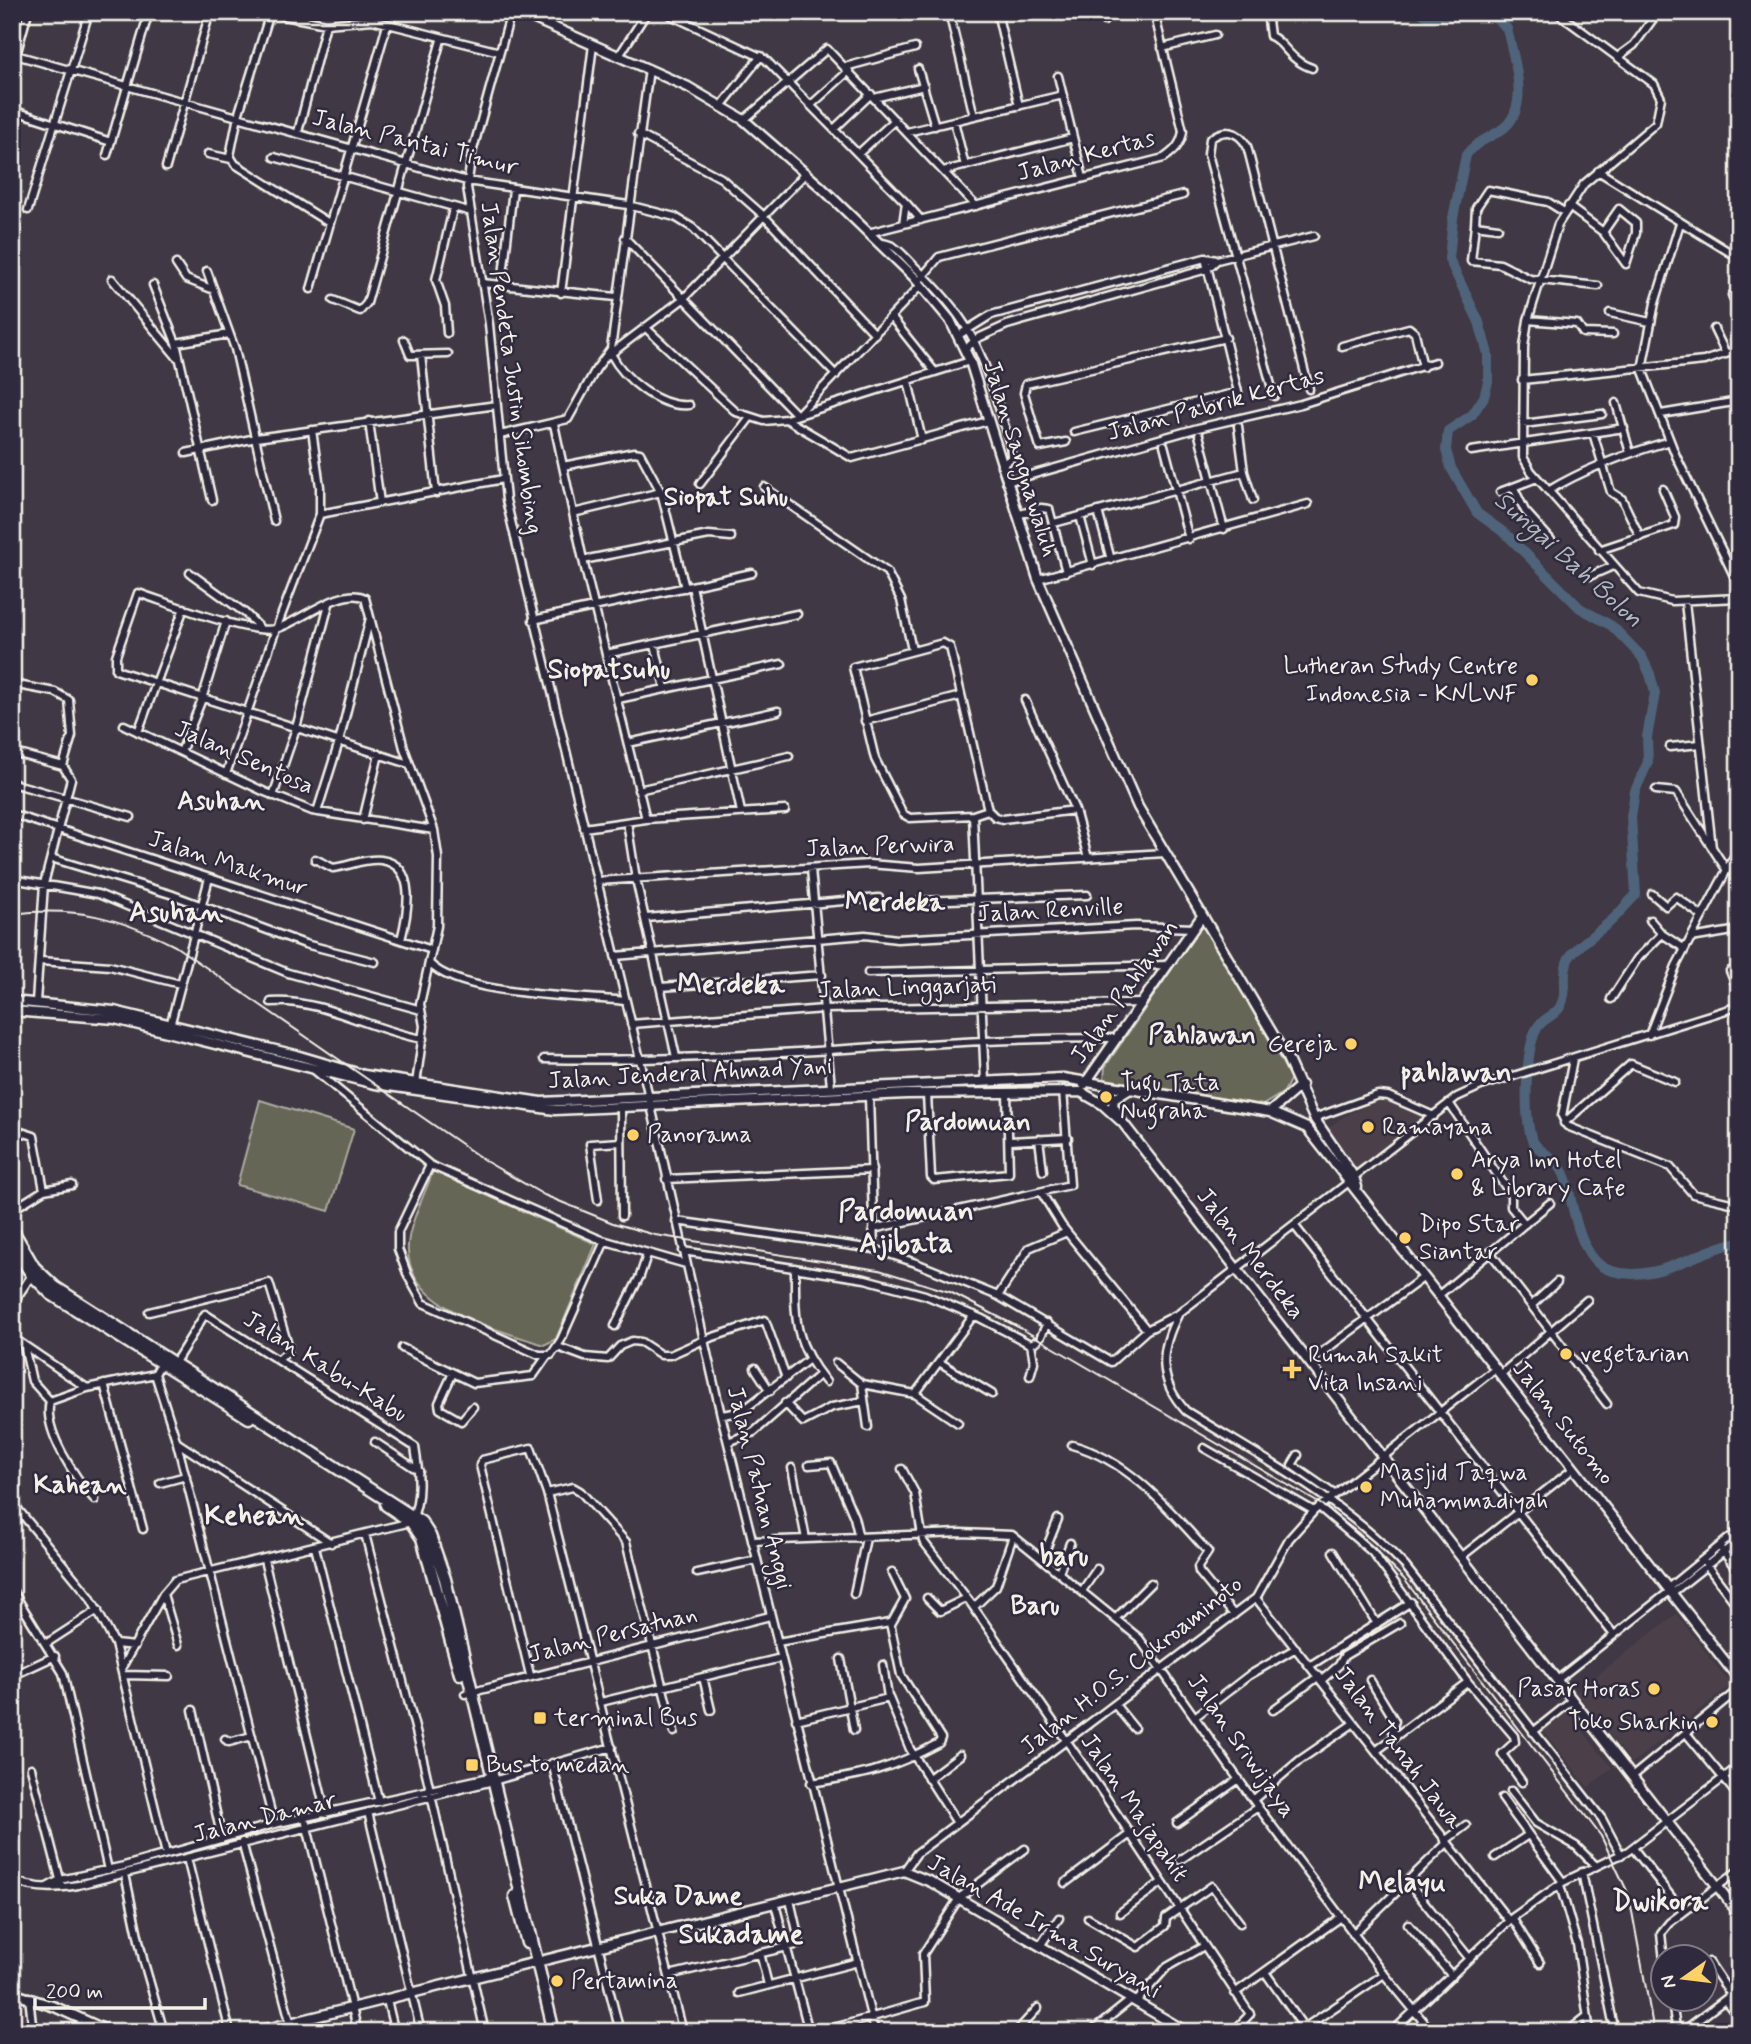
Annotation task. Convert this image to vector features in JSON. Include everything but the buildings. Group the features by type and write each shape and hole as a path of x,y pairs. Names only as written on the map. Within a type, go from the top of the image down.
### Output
{"highway":[{"path":"12,1229 43,1278 173,1366 412,1519 430,1556 492,1778 554,2032"},
{"path":"14,1251 51,1294 161,1363 173,1366"},
{"path":"535,1963 548,2032"}],"main road":[{"name":"Jalan Sangnawaluh","path":"519,12 649,69 722,105 744,120 921,281 966,349 1038,579 1138,807 1300,1085 1314,1118"},
{"name":"Jalan Pahlawan","path":"1081,1092 1085,1082 1119,1038 1202,916"},
{"name":"Jalan Jenderal Ahmad Yani","path":"12,1001 36,1002 150,1024 375,1084 505,1100"},
{"name":"Jalan Jenderal Ahmad Yani","path":"12,1010 89,1012"},
{"name":"Jalan Jenderal Ahmad Yani","path":"150,1024 170,1026 296,1055 359,1074 541,1106 621,1109 927,1093 1063,1090 1081,1092"},
{"name":"Jalan Jenderal Ahmad Yani","path":"541,1106 831,1087 1063,1078 1085,1082"},
{"path":"988,1081 992,1093"},
{"name":"Jalan Sutomo","path":"1085,1082 1270,1112 1307,1128 1351,1179"},
{"path":"906,1084 907,1094"},
{"path":"1270,1112 1300,1085"},
{"path":"821,1088 821,1100"},
{"path":"1123,1124 1113,1105 1114,1099 1123,1091 1134,1088"},
{"path":"740,1092 740,1104"},
{"name":"Jalan Merdeka","path":"1081,1092 1123,1124 1310,1360 1382,1457 1739,1914"},
{"name":"Jalan Sutomo","path":"1314,1118 1358,1190 1739,1679"},
{"name":"Jalan Ade Irma Suryani","path":"254,2032 292,2028 352,2008 904,1871 959,1898 1187,2032"},
{"path":"12,1993 29,1997 110,2032"}],"street":[{"path":"12,70 28,12"},
{"path":"28,210 89,12"},
{"path":"107,155 149,12"},
{"path":"166,167 209,12"},
{"name":"Jalan Pendeta Justin Sihombing","path":"511,12 467,181 468,211 482,283 503,479 533,620 649,1097"},
{"path":"619,56 647,12"},
{"path":"664,12 761,56 921,220"},
{"path":"949,12 974,116"},
{"path":"996,12 1019,106"},
{"path":"1098,12 1104,21"},
{"name":"Jalan Kertas","path":"868,233 1164,158 1182,141 1183,131 1154,12"},
{"path":"1268,12 1274,37 1293,59 1312,68"},
{"path":"1556,12 1631,66 1658,91 1661,107 1652,127 1598,172 1566,209 1528,320 1522,380 1525,462 1639,593 1658,599 1685,602 1739,598"},
{"path":"1620,57 1634,45 1658,12"},
{"path":"231,159 238,116 268,13 326,24 369,19 441,40 500,52"},
{"path":"298,132 326,24"},
{"path":"311,289 387,25"},
{"path":"1162,48 1215,34"},
{"path":"333,300 346,307 365,309 400,194 441,40"},
{"path":"561,293 593,45"},
{"path":"744,120 824,48 976,206"},
{"path":"811,105 847,69 915,48"},
{"name":"Jalan Pantai Timur","path":"14,55 467,181 628,205 684,221 836,375"},
{"path":"722,105 761,56"},
{"path":"649,69 609,355 620,370 640,387 670,402 689,405"},
{"path":"918,69 934,126"},
{"path":"1058,76 1083,178"},
{"path":"834,129 873,96 924,86"},
{"path":"906,132 1062,95"},
{"path":"12,110 111,142"},
{"path":"858,154 895,120"},
{"path":"954,121 965,166"},
{"path":"1274,396 1208,154 1210,139 1222,132 1236,134 1247,146 1276,245 1309,389"},
{"path":"638,134 721,178 764,216 875,334"},
{"path":"944,172 1073,138"},
{"path":"208,154 231,159 329,223"},
{"path":"274,157 468,211"},
{"path":"1598,172 1739,258"},
{"path":"500,435 554,424 571,416 596,369 609,355 647,329 683,299 805,174"},
{"path":"502,284 513,189"},
{"path":"1598,286 1530,279 1500,264 1471,261 1476,208 1488,190 1548,202 1566,209 1603,232 1620,260 1626,264 1636,233 1636,222 1619,209 1603,232"},
{"path":"797,415 891,317 940,257 1183,195"},
{"path":"903,224 906,203"},
{"path":"447,333 445,306 436,280 453,209"},
{"path":"1680,223 1650,322 1642,369 1670,441 1739,586"},
{"path":"1475,225 1498,228"},
{"path":"959,335 990,314 1205,258 1217,260 1314,236"},
{"path":"625,238 797,415"},
{"path":"1074,432 1238,392 1205,258"},
{"path":"966,349 976,339 1007,325 1207,269 1217,260"},
{"path":"176,264 186,279 214,290"},
{"path":"206,271 229,334 274,522"},
{"path":"112,279 177,357"},
{"path":"921,281 970,327 976,339 1012,456 1001,466"},
{"path":"482,283 616,297"},
{"path":"153,285 176,343 177,357 212,500"},
{"path":"1092,288 1096,301"},
{"path":"1732,295 1739,312"},
{"path":"1610,313 1650,322"},
{"path":"891,317 935,372"},
{"path":"1528,320 1577,324 1583,333 1613,334"},
{"path":"1342,346 1409,328 1415,333 1423,367"},
{"path":"647,329 721,400 749,419 764,421 786,419 970,361"},
{"path":"1714,329 1726,354"},
{"path":"176,343 229,334"},
{"path":"1066,442 1040,447 1024,393 1026,384 1226,338"},
{"path":"404,340 409,354 448,354"},
{"path":"1522,380 1704,361 1739,349"},
{"path":"421,355 436,493"},
{"name":"Jalan Pabrik Kertas","path":"1006,482 1198,428 1301,404 1436,362"},
{"path":"908,381 922,439"},
{"path":"1661,414 1739,401"},
{"path":"1616,403 1630,453"},
{"path":"186,453 256,438 497,405"},
{"path":"1523,424 1602,414"},
{"path":"700,484 749,419"},
{"path":"786,419 852,458 988,421"},
{"path":"369,421 380,503"},
{"path":"554,424 583,560 646,819"},
{"path":"1238,426 1244,471 1253,500"},
{"path":"1471,451 1623,428"},
{"path":"226,774 276,629 320,514 312,430"},
{"path":"1592,432 1612,494 1621,498 1640,537"},
{"path":"1199,435 1224,529"},
{"path":"1548,491 1630,453 1670,441"},
{"path":"1164,445 1189,539"},
{"path":"563,466 638,452 661,492 713,678 741,812"},
{"path":"1054,523 1244,471"},
{"path":"1500,492 1537,478"},
{"path":"320,514 503,479"},
{"path":"764,487 887,572 901,600 912,650"},
{"path":"1514,488 1525,511 1551,540"},
{"path":"1599,550 1674,524 1675,517 1662,489"},
{"path":"573,513 661,492"},
{"path":"1038,579 1308,504"},
{"path":"1017,515 1048,508 1066,572"},
{"path":"1098,511 1111,560"},
{"path":"1080,516 1093,565"},
{"path":"583,560 674,540 716,534 731,537"},
{"path":"1590,576 1613,566"},
{"path":"190,573 260,628"},
{"path":"533,620 752,573"},
{"path":"409,764 116,670 116,656 138,593 226,621 276,629 328,604 359,595 367,602 409,764 434,830 438,857 438,913 421,1010 423,1039 416,1084"},
{"path":"1685,602 1712,848"},
{"path":"274,796 296,728 328,604"},
{"path":"138,732 184,608"},
{"path":"606,654 797,614"},
{"path":"317,812 339,742 370,616"},
{"path":"181,752 202,699 226,621"},
{"path":"988,810 973,815 905,817 879,770 864,721 853,669 860,663 947,643 988,810 995,817 1003,819 1075,810"},
{"path":"654,645 664,688"},
{"path":"618,699 782,664"},
{"path":"12,684 55,692 69,700 72,736 63,766"},
{"path":"864,721 961,696"},
{"path":"1025,700 1075,810 1088,858"},
{"path":"628,743 778,711"},
{"name":"Jalan Sentosa","path":"124,725 274,796 317,812 434,830"},
{"path":"1670,747 1700,744"},
{"path":"12,752 63,766 71,779 44,884 40,911 40,961 36,1002"},
{"path":"363,820 379,754"},
{"path":"638,790 789,756"},
{"path":"12,783 131,817"},
{"path":"1656,790 1676,792 1726,869"},
{"path":"584,828 646,819 785,810"},
{"name":"Jalan Makmur","path":"12,814 432,950"},
{"path":"973,815 983,1041 988,1081"},
{"path":"628,822 636,879 676,1057"},
{"path":"1648,1035 1685,949 1739,847"},
{"name":"Jalan Perwira","path":"597,881 869,864 919,868 1165,853"},
{"path":"51,858 200,905 305,944 375,962"},
{"path":"315,859 333,868 366,860 383,860 401,873 409,892 401,940"},
{"path":"811,869 831,1087"},
{"path":"170,1026 192,933 209,878"},
{"path":"12,879 99,894 303,978 421,1010"},
{"path":"1652,894 1666,906 1676,897 1702,916"},
{"path":"920,901 1087,895"},
{"path":"646,918 879,898"},
{"path":"1650,920 1662,934 1685,949"},
{"name":"Jalan Renville","path":"615,956 865,935 897,939 1136,926 1194,928"},
{"path":"1691,938 1739,930"},
{"path":"1611,999 1637,959 1662,934"},
{"path":"40,961 110,966 180,984"},
{"path":"429,963 439,972 481,986 626,1001"},
{"path":"868,973 1168,965"},
{"path":"1730,971 1739,993"},
{"path":"662,987 822,975"},
{"path":"271,1002 284,1001 315,1007 403,1036 423,1039"},
{"name":"Jalan Linggarjati","path":"631,1024 824,1009 1143,1003"},
{"path":"676,1221 874,1249 998,1296 1111,1362 1147,1330 1178,1314 1238,1269 1449,1103 1481,1086 1739,1006"},
{"path":"544,1059 640,1062 676,1057 826,1048 1119,1038"},
{"path":"1564,1123 1562,1116 1573,1059"},
{"path":"1564,1123 1632,1064 1675,1082"},
{"path":"312,1068 430,1164 605,1241 686,1264"},
{"path":"873,1229 1067,1187 1071,1183 1063,1090"},
{"path":"927,1093 932,1180 1007,1174 1010,1141 1007,1092"},
{"path":"1314,1118 1378,1095 1388,1096 1434,1116"},
{"name":"Jalan Patuan Anggi","path":"649,1097 721,1415 837,1888 876,2032"},
{"path":"869,1097 874,1249"},
{"path":"1449,1103 1511,1195 1511,1207 1525,1223"},
{"path":"621,1109 622,1216"},
{"path":"1564,1123 1670,1167 1693,1194 1738,1202"},
{"path":"12,1129 34,1136 38,1144 44,1190"},
{"path":"1010,1141 1068,1138"},
{"path":"1039,1139 1043,1171"},
{"path":"597,1200 590,1144 621,1142"},
{"path":"430,1164 397,1237 398,1249 414,1289 430,1307 547,1356"},
{"path":"666,1179 872,1170"},
{"path":"12,1210 44,1190 72,1185"},
{"path":"1041,1192 1067,1232 1147,1330"},
{"path":"1439,1296 1550,1203"},
{"path":"1294,1225 1438,1414 1614,1635"},
{"path":"998,1296 1029,1248 1067,1232"},
{"path":"402,1348 480,1384 528,1377 536,1373 547,1356 558,1348 605,1241"},
{"path":"683,1251 865,1279 925,1295 1036,1340"},
{"path":"1490,1252 1607,1404"},
{"path":"615,1326 640,1276 647,1255"},
{"path":"794,1268 795,1312 800,1339 808,1360 826,1382"},
{"path":"32,1275 13,1303 13,1337 87,1388"},
{"path":"1310,1360 1424,1277"},
{"path":"1532,1305 1558,1282"},
{"path":"149,1312 192,1304 268,1283 288,1345 287,1352 278,1360"},
{"name":"Jalan H.O.S. Cokroaminoto","path":"904,1871 917,1853 1116,1706 1256,1598 1289,1539 1317,1509 1438,1414 1498,1372 1587,1300"},
{"path":"173,1366 196,1323 192,1304"},
{"name":"Jalan Kabu-Kabu","path":"196,1323 205,1314 415,1447 419,1471"},
{"path":"1178,1314 1169,1332 1162,1365 1173,1397 1186,1411 1331,1497"},
{"path":"915,1394 974,1315"},
{"path":"558,1348 585,1357 608,1359 620,1346 632,1341 641,1342 661,1355 670,1355 704,1340 765,1320 786,1378"},
{"path":"1030,1376 1036,1340 1047,1323"},
{"path":"24,1346 32,1381 50,1401"},
{"path":"721,1415 741,1412 808,1360"},
{"path":"939,1362 992,1394"},
{"path":"161,1363 155,1374 186,1476 274,1824"},
{"path":"836,1363 862,1384 915,1394 958,1423"},
{"path":"755,1368 770,1391"},
{"path":"453,1373 439,1403 440,1409 461,1421 473,1407"},
{"path":"50,1401 87,1388 155,1374"},
{"path":"728,1442 753,1433 820,1374"},
{"path":"104,1384 143,1529"},
{"path":"862,1384 868,1427"},
{"path":"50,1401 48,1411 59,1447 96,1500"},
{"path":"785,1403 803,1422 832,1407 864,1401"},
{"path":"123,1671 163,1594 166,1583 331,1543 412,1519 419,1471 375,1442"},
{"path":"177,1443 331,1543"},
{"path":"1072,1445 1106,1456 1172,1513 1208,1552 1198,1567 1199,1572 1234,1615"},
{"path":"530,1675 480,1465 482,1460 531,1448 547,1493 683,2032"},
{"path":"1204,1448 1317,1509 1372,1552 1468,1682 1515,1738 1515,1742 1502,1753 1522,1782"},
{"path":"1298,1455 1292,1465 1379,1538 1405,1566 1608,1827 1621,1855"},
{"path":"809,1465 831,1462 855,1517 862,1538 854,1594"},
{"path":"792,1468 806,1539"},
{"path":"902,1469 915,1493 922,1536"},
{"path":"1461,1557 1573,1469"},
{"path":"160,1483 186,1476"},
{"path":"547,1493 573,1487 580,1491 626,1542 674,1732"},
{"path":"12,1502 61,1558 98,1610 115,1644 166,1854"},
{"path":"1042,1559 1058,1519"},
{"path":"1557,1679 1670,1591 1721,1549 1739,1530"},
{"path":"752,1541 1003,1533 1013,1536 996,1586 974,1607"},
{"path":"365,1534 430,1794 485,2032"},
{"name":"Jalan Majapahit","path":"922,1536 1130,1834 1250,2016 1233,2032"},
{"name":"Jalan Sriwijaya","path":"1013,1536 1139,1638 1256,1804 1353,1934 1432,2032"},
{"path":"1721,1549 1739,1540"},
{"path":"1059,1572 1070,1543"},
{"path":"315,1547 379,1802"},
{"path":"1721,1549 1739,1572"},
{"path":"1333,1552 1377,1624"},
{"path":"264,1560 326,1814"},
{"path":"697,1573 757,1560"},
{"path":"1704,1562 1739,1608"},
{"path":"1082,1591 1097,1569"},
{"path":"811,1783 877,1772 939,1743 941,1738 901,1675 891,1624 905,1600 892,1572"},
{"path":"1116,1618 1151,1583"},
{"path":"12,1590 63,1673 108,1870"},
{"path":"163,1594 178,1645"},
{"path":"927,1598 940,1611 967,1598"},
{"name":"Jalan Tanah Jawa","path":"1256,1598 1311,1665 1446,1842 1511,1920 1540,1963"},
{"path":"1311,1665 1411,1602"},
{"path":"47,1643 98,1610"},
{"name":"Jalan Persatuan","path":"468,1692 770,1616"},
{"path":"1272,1710 1339,1665 1344,1656 1400,1623"},
{"path":"777,1642 832,1631 891,1624"},
{"path":"115,1644 135,1646"},
{"path":"1196,1716 1248,1676 1296,1648"},
{"path":"12,1676 55,1656"},
{"path":"601,1702 781,1658"},
{"path":"841,1659 854,1730"},
{"path":"883,1665 888,1697 914,1756 957,1823"},
{"path":"123,1671 169,1676"},
{"path":"702,1677 711,1710"},
{"path":"1370,1680 1395,1721 1392,1730 1396,1736"},
{"path":"1376,1751 1468,1682"},
{"path":"1633,1776 1739,1689"},
{"path":"796,1720 888,1697"},
{"path":"1532,1732 1573,1700"},
{"path":"1116,1706 1134,1728"},
{"path":"193,1710 222,1839"},
{"path":"1180,1860 1256,1804 1300,1760 1354,1723"},
{"path":"1686,1732 1739,1797"},
{"path":"225,1740 229,1742 252,1736"},
{"name":"Jalan Damar","path":"45,1887 60,1880 108,1870 274,1824 307,1823 326,1814 368,1812 612,1747"},
{"path":"928,1779 960,1755"},
{"path":"552,1763 601,1947 620,2032"},
{"path":"1392,2032 1511,1920 1582,1872 1633,1848 1739,1766"},
{"path":"31,1768 62,1888"},
{"path":"1177,1823 1239,1779"},
{"path":"1511,1791 1536,1823 1576,1846 1595,1865"},
{"name":"Jalan Damar","path":"12,1879 27,1886 62,1888 187,1858 379,1802 430,1794"},
{"path":"1502,1798 1562,1884 1577,1944 1590,2032"},
{"path":"368,1812 421,2032"},
{"path":"307,1823 358,2032"},
{"path":"1353,1934 1409,1883 1446,1842 1466,1825"},
{"path":"1065,1883 1130,1834"},
{"path":"1495,1857 1528,1835"},
{"path":"242,1842 292,2028"},
{"path":"1633,1848 1683,1912"},
{"path":"820,2032 925,2002 923,1954 959,1898 1025,1849"},
{"path":"187,1858 230,2032"},
{"path":"1662,1942 1661,1933 1683,1912 1739,1870"},
{"path":"1582,1872 1615,2032"},
{"path":"125,1874 143,1959 164,2032"},
{"path":"1120,1913 1162,1882"},
{"path":"1409,1883 1470,1959"},
{"path":"1088,1918 1138,1947 1164,1927 1166,1918 1212,1886 1240,1923"},
{"path":"670,1975 797,1945 801,1939 790,1900"},
{"path":"775,1904 809,2032"},
{"path":"1235,1993 1341,1917"},
{"path":"1040,1946 1059,1918"},
{"path":"1408,1924 1452,1976"},
{"path":"1091,2032 1134,2001 1167,1967 1204,1946"},
{"path":"760,1953 768,1985"},
{"path":"739,1993 858,1962"},
{"path":"1265,1972 1305,2030 1384,1974"},
{"path":"1720,1978 1731,1995"},
{"path":"1674,2012 1679,2032 1739,1989"},
{"path":"29,1997 33,2032"},
{"path":"387,2000 393,2025"},
{"path":"1725,2000 1739,2018"},
{"path":"1016,2032 1038,2008"},
{"path":"1567,2032 1586,2017"},
{"path":"1160,2032 1171,2022"}],"shaded area":[{"path":"1382,1099 1427,1119 1357,1171 1326,1130 1343,1117"},
{"name":"Pasar Horas","path":"1676,1614 1731,1685 1632,1763 1576,1692"},
{"name":"Pasar Horas","path":"1567,1711 1612,1768 1588,1787 1543,1730"}],"green space":[{"path":"1205,927 1291,1078 1284,1092 1263,1105 1104,1079 1105,1067 1200,928"},
{"path":"260,1100 354,1129 329,1211 237,1185"},
{"path":"433,1171 596,1244 556,1339 544,1345 476,1322 433,1297 418,1281 409,1261 409,1237"}],"waterway":[{"name":"Sungai Bah Bolon","path":"1420,12 1427,16 1482,14 1500,22 1507,29 1518,83 1516,110 1510,121 1466,155 1453,218 1449,259 1479,322 1488,354 1488,382 1484,397 1472,415 1448,431 1446,450 1451,468 1477,513 1506,534 1580,608 1612,626 1642,657 1655,693 1647,737 1648,762 1635,791 1631,817 1636,895 1611,921 1571,955 1565,971 1563,1001 1555,1013 1537,1028 1530,1051 1527,1082 1527,1113 1531,1137 1538,1148 1560,1167 1568,1186 1581,1236 1586,1248 1601,1266 1629,1274 1645,1273 1661,1270 1739,1242"}],"railway":[{"path":"12,914 56,912 96,916 134,928 175,946 487,1162 544,1195 613,1223 655,1235 879,1270 950,1292 1022,1329 1322,1505 1358,1533 1404,1579 1601,1836 1629,1895 1654,2032"}],"place":[{"name":"Lutheran Study Centre Indonesia - KNLWF","path":"1532,680"},
{"name":"Gereja","path":"1351,1044"},
{"name":"Tugu Tata Nugraha","path":"1106,1097"},
{"name":"Ramayana","path":"1368,1127"},
{"name":"Panorama","path":"633,1135"},
{"name":"Arya Inn Hotel & Library Cafe","path":"1457,1174"},
{"name":"Dipo Star Siantar","path":"1405,1238"},
{"name":"vegetarian","path":"1566,1354"},
{"name":"Rumah Sakit Vita Insani","path":"1292,1369"},
{"name":"Masjid Taqwa Muhammadiyah","path":"1366,1487"},
{"name":"Pasar Horas","path":"1654,1689"},
{"name":"terminal Bus","path":"540,1718"},
{"name":"Toko Sharkin","path":"1712,1722"},
{"name":"Bus to medan","path":"472,1765"},
{"name":"Pertamina","path":"557,1981"}],"district":[{"name":"Siopat Suhu","path":"726,498"},
{"name":"Siopatsuhu","path":"609,670"},
{"name":"Asuhan","path":"221,802"},
{"name":"Merdeka","path":"895,903"},
{"name":"Asuhan","path":"176,913"},
{"name":"Merdeka","path":"731,985"},
{"name":"Pahlawan","path":"1202,1036"},
{"name":"pahlawan","path":"1456,1073"},
{"name":"Pardomuan","path":"968,1123"},
{"name":"Pardomuan Ajibata","path":"906,1228"},
{"name":"Kahean","path":"80,1486"},
{"name":"Kehean","path":"254,1516"},
{"name":"baru","path":"1064,1557"},
{"name":"Baru","path":"1035,1607"},
{"name":"Melayu","path":"1402,1883"},
{"name":"Suka Dame","path":"678,1897"},
{"name":"Dwikora","path":"1660,1902"},
{"name":"Sukadame","path":"741,1935"}]}
